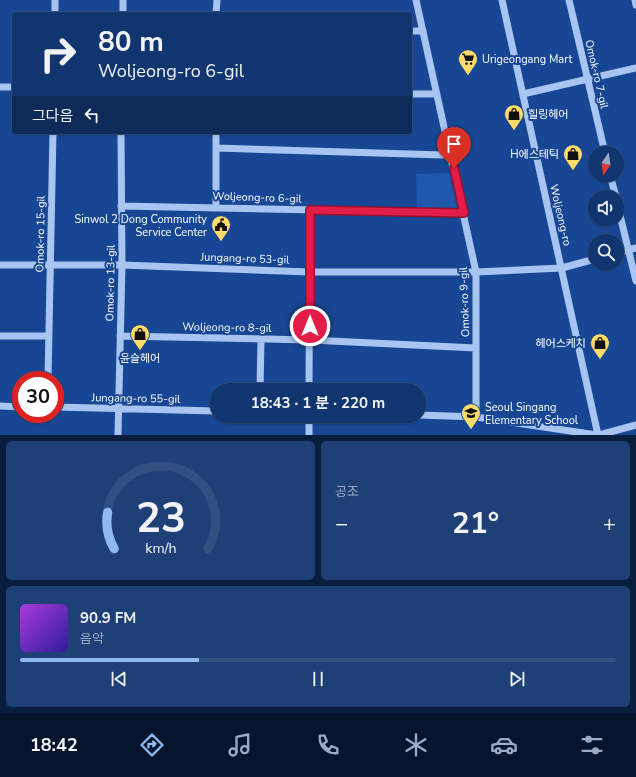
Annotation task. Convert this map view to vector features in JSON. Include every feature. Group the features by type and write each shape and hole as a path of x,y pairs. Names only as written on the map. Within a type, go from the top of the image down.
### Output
{"street":[{"path":"55,0 55,12"},
{"path":"123,0 123,12"},
{"path":"216,12 217,0"},
{"name":"Omok-ro 9-gil","path":"416,0 476,272 476,417"},
{"name":"Woljeong-ro","path":"502,0 598,435"},
{"name":"Omok-ro 7-gil","path":"569,0 603,146"},
{"path":"635,0 636,5"},
{"path":"412,31 423,31"},
{"path":"523,94 636,68"},
{"path":"0,87 12,87"},
{"path":"412,94 437,94"},
{"name":"Omok-ro 15-gil","path":"48,371 53,134"},
{"name":"Omok-ro 13-gil","path":"118,435 122,265 121,134"},
{"path":"216,134 216,207"},
{"path":"216,148 443,155"},
{"name":"Woljeong-ro 6-gil","path":"121,206 464,213"},
{"path":"309,383 310,210"},
{"path":"622,226 636,281"},
{"path":"624,251 636,248"},
{"name":"Jungang-ro 53-gil","path":"0,265 122,265 310,272 476,272 562,268 588,261"},
{"path":"0,336 49,336"},
{"name":"Woljeong-ro 8-gil","path":"120,336 310,340 476,348"},
{"path":"260,383 261,339"},
{"path":"0,406 12,407"},
{"name":"Jungang-ro 55-gil","path":"64,407 210,411"},
{"path":"426,415 476,417 598,435 636,425"},
{"path":"309,423 309,435"}],"shaded area":[{"path":"449,173 458,213 417,212 416,174"}],"place":[{"name":"Urigeongang Mart","path":"468,76"},
{"name":"힐링헤어","path":"514,131"},
{"name":"H에스테틱","path":"573,171"},
{"name":"Sinwol 2 Dong Community Service Center","path":"221,242"},
{"name":"윤슬헤어","path":"140,351"},
{"name":"헤어스케치","path":"600,360"},
{"name":"Seoul Singang Elementary School","path":"471,430"}],"route":[{"path":"310,326 310,210 464,213 454,168"}]}
